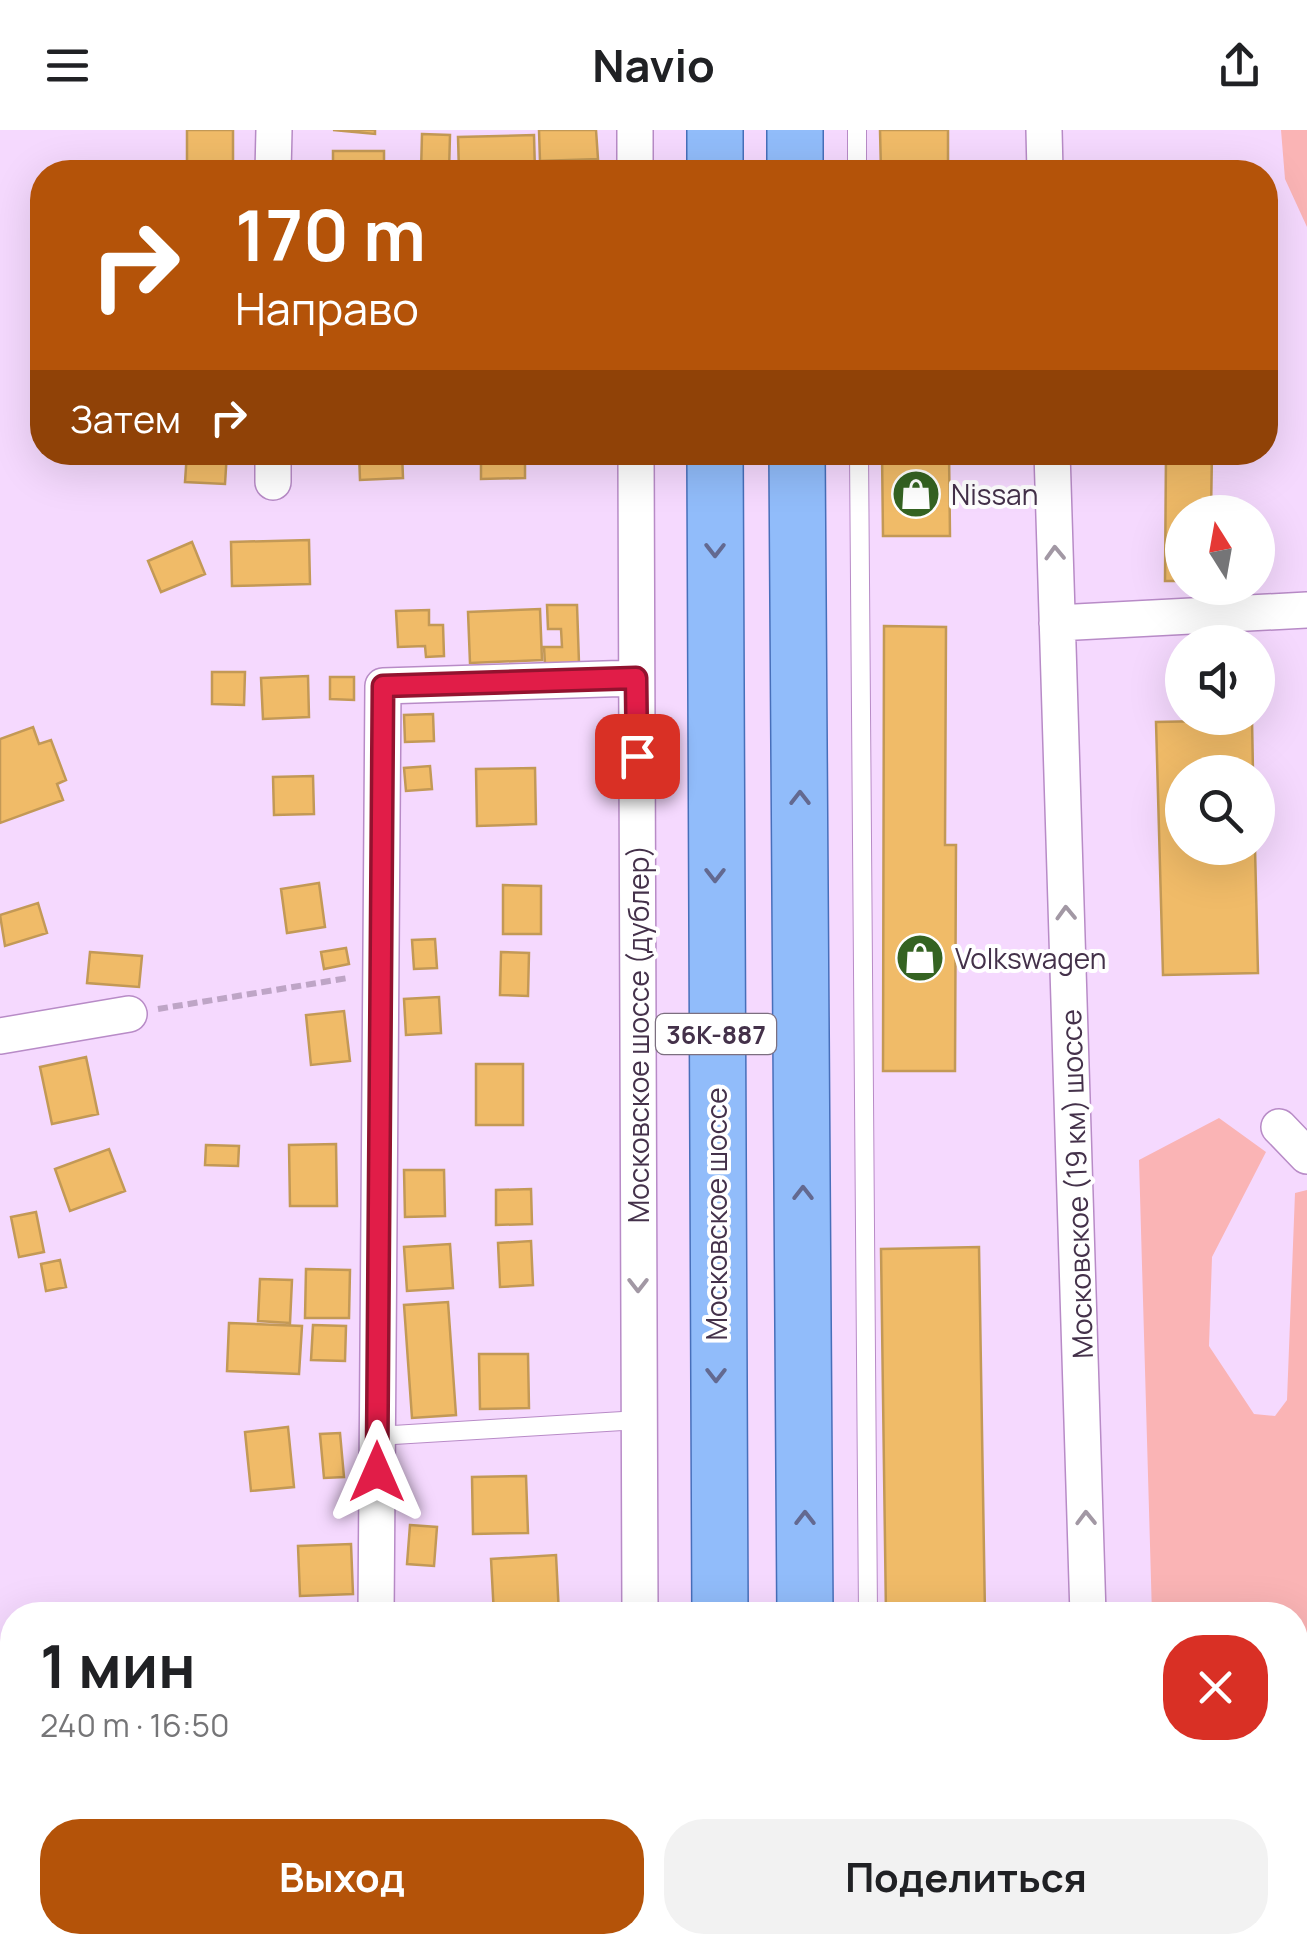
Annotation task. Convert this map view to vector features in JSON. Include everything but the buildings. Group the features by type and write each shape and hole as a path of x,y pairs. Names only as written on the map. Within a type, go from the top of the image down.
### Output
{"main road":[{"path":"715,130 715,160"},
{"path":"795,130 795,160"},
{"name":"Московское шоссе","path":"715,465 720,1602"},
{"name":"36К-887","path":"797,465 806,1602"}],"street":[{"path":"274,130 274,160"},
{"path":"635,130 635,160"},
{"path":"1044,130 1045,160"},
{"name":"Московское шоссе (дублер)","path":"636,465 640,1602"},
{"name":"Московское (19 км) шоссе","path":"1052,465 1088,1602"},
{"path":"1057,623 1307,610"},
{"path":"376,1602 384,972 383,686 636,678"},
{"path":"0,1036 129,1014"},
{"path":"1307,1124 1278,1127 1307,1156"}],"lane":[{"path":"857,130 857,160"},
{"path":"860,465 868,1602"},
{"path":"377,1436 639,1420"}],"path":[{"path":"129,1014 384,972"}],"shaded area":[{"path":"1281,130 1307,130 1307,227 1285,179"},
{"path":"1219,1118 1266,1152 1212,1257 1209,1346 1254,1414 1275,1416 1287,1400 1295,1193 1307,1190 1307,1602 1152,1602 1139,1160"}],"place":[{"name":"Nissan","path":"916,494"},
{"name":"Volkswagen","path":"920,958"}],"route":[{"path":"377,1472 384,972 383,686 636,678 637,756"}]}
